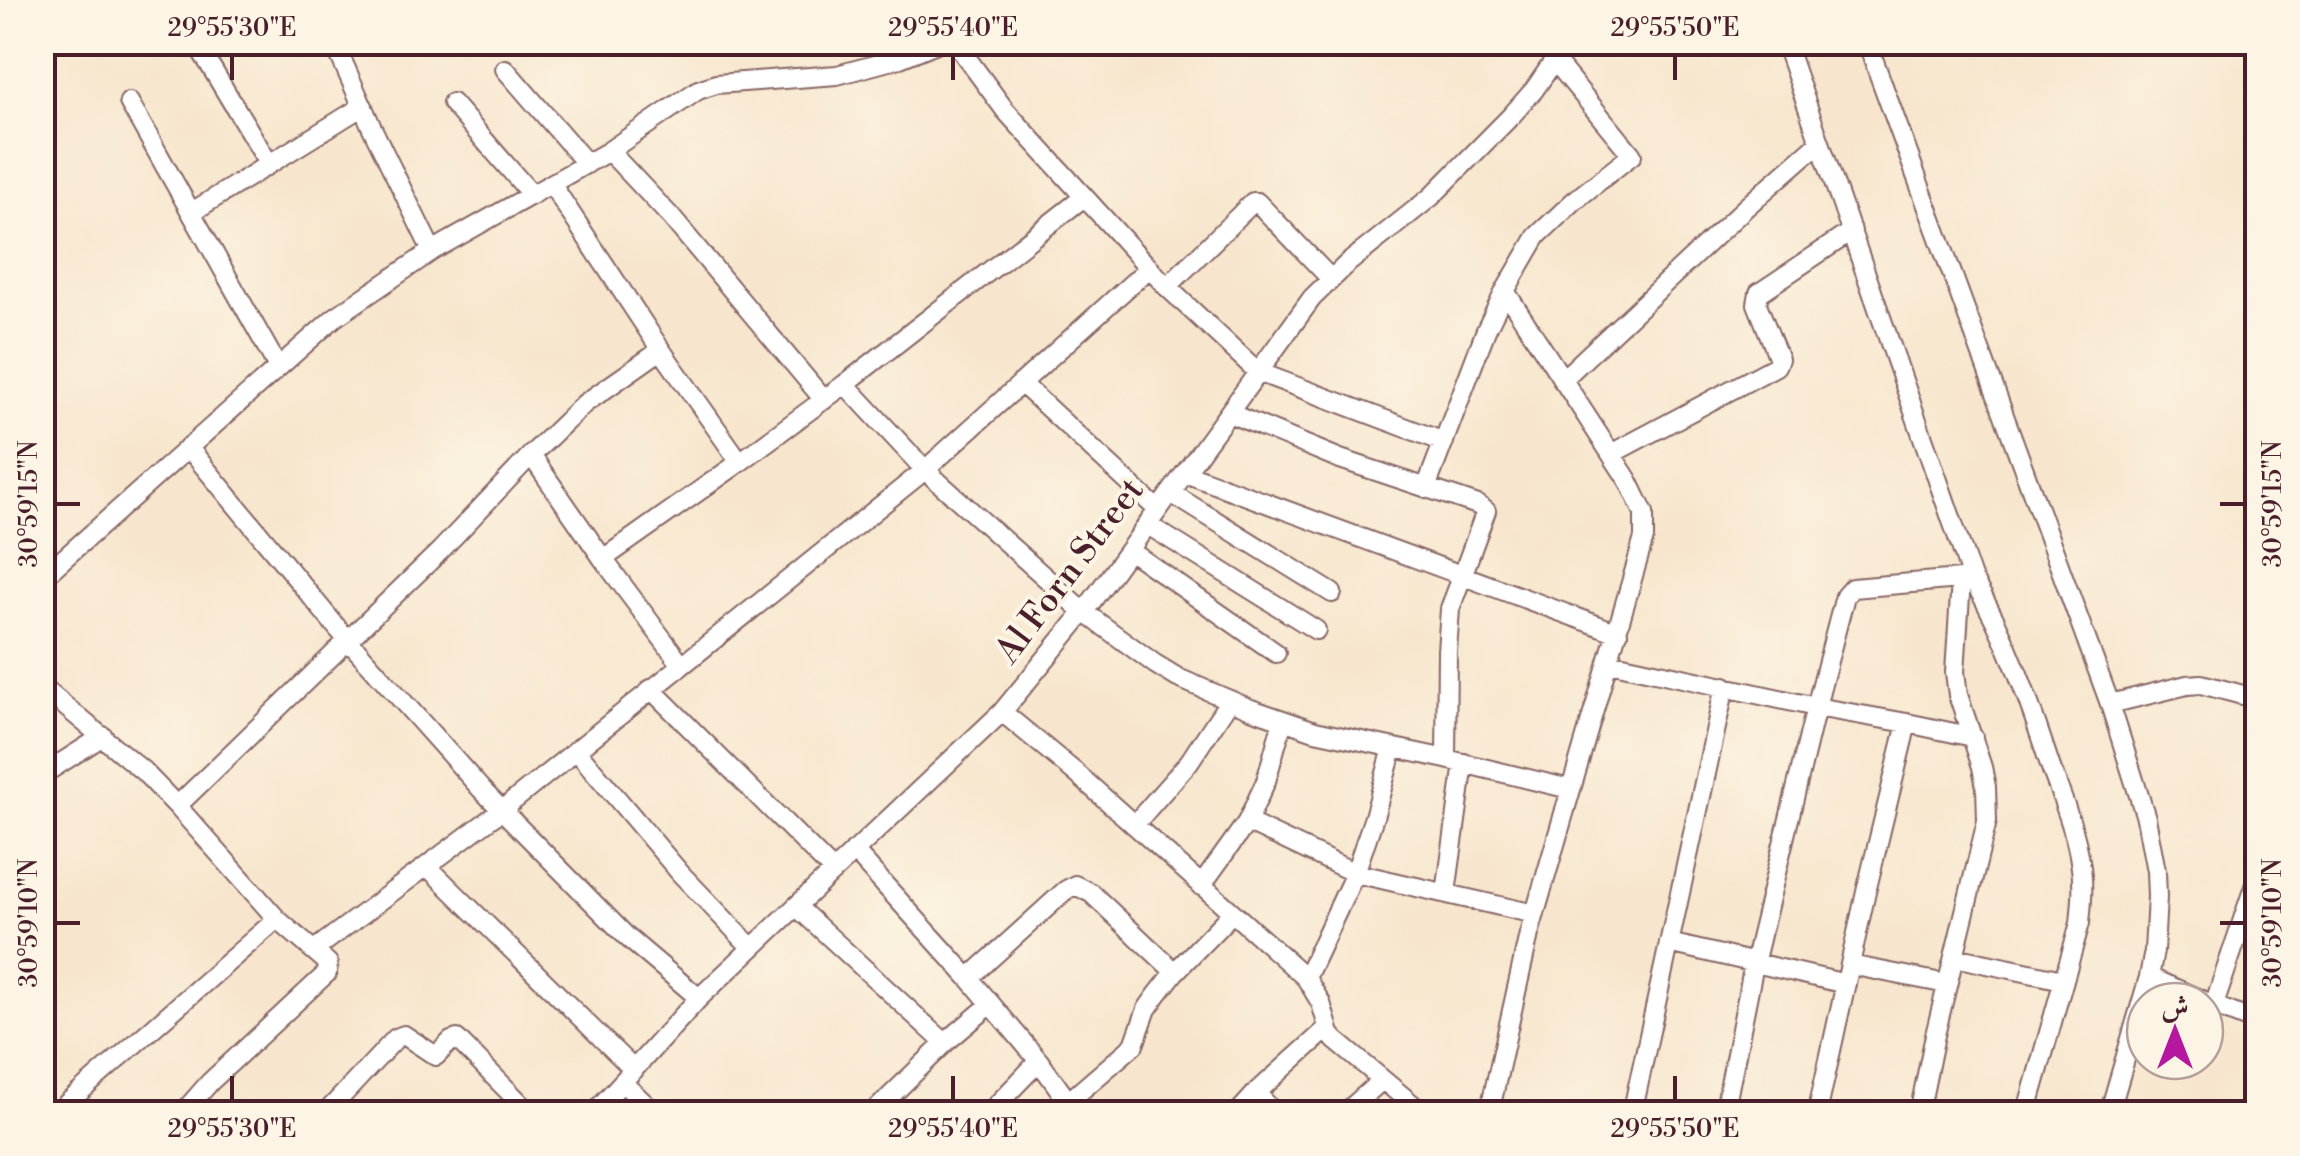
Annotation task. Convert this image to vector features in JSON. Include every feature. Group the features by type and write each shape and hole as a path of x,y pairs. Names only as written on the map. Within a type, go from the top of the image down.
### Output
{"street":[{"path":"196,42 269,164"},
{"path":"334,42 432,251"},
{"path":"42,578 334,318 432,251 609,151 698,90 716,84 837,75 900,58 939,42"},
{"path":"955,42 1006,110 1149,268 1258,372 1444,442"},
{"name":"Al Forn Street","path":"593,1114 699,998 1002,712 1084,612 1294,319 1330,278 1431,198 1510,116 1567,42"},
{"path":"1785,42 1852,231 1966,579 1993,616 2024,688 2078,848 2083,893 2080,923 2026,1114"},
{"path":"1868,42 2110,704 2146,818 2154,857 2157,924 2149,977 2109,1114"},
{"path":"1426,488 1486,330 1537,236 1574,200 1632,155 1555,62"},
{"path":"504,69 587,164"},
{"path":"129,102 278,367"},
{"path":"452,103 532,196"},
{"path":"192,212 363,106"},
{"path":"1562,380 1820,142"},
{"path":"609,151 671,218 824,400"},
{"path":"552,184 740,462"},
{"path":"603,559 824,400 1084,197"},
{"path":"1167,287 1253,202 1330,278"},
{"path":"1611,454 1776,366 1779,359 1757,304 1760,293 1852,231"},
{"path":"314,950 502,810 925,470 1149,268"},
{"path":"1489,1114 1535,914 1644,538 1644,512 1628,480 1504,291"},
{"path":"177,806 440,551 531,455 600,391 661,350"},
{"path":"1021,383 1153,517 1316,630"},
{"path":"845,384 925,470 1084,612 1178,678 1315,731 1570,789"},
{"path":"1229,412 1340,459 1486,512 1448,625 1455,761 1446,893"},
{"path":"188,447 348,641 502,810 628,938 699,998"},
{"path":"531,455 682,665"},
{"path":"1185,473 1618,633"},
{"path":"1171,493 1332,594"},
{"path":"1129,550 1276,653"},
{"path":"1724,1114 1754,964 1848,590 1966,579"},
{"path":"1920,1114 1987,821 1986,787 1954,672 1966,579"},
{"path":"1609,662 1816,708 1973,737"},
{"path":"2110,704 2201,684 2258,699"},
{"path":"1632,1114 1725,686"},
{"path":"42,688 104,736 177,806 277,919 328,963 328,973 210,1082 182,1114"},
{"path":"651,689 833,871"},
{"path":"1134,825 1189,762 1230,700"},
{"path":"1002,712 1306,978 1335,1040 1424,1114"},
{"path":"1201,886 1246,822 1266,781 1284,720"},
{"path":"1817,1114 1907,723"},
{"path":"42,775 104,736"},
{"path":"1306,978 1355,873 1393,748"},
{"path":"576,750 681,874 752,948"},
{"path":"1246,822 1355,873 1535,914"},
{"path":"854,851 992,1004 1072,1108 1134,1045 1147,1009 1175,972 1232,914"},
{"path":"427,866 628,1076 656,1114"},
{"path":"2216,981 2258,875"},
{"path":"969,978 1075,885 1091,894 1175,972"},
{"path":"796,906 945,1043"},
{"path":"55,1114 277,919"},
{"path":"1669,943 1846,984"},
{"path":"1954,957 2063,980"},
{"path":"1850,965 1948,984"},
{"path":"2149,977 2158,981"},
{"path":"872,1114 945,1043 992,1004"},
{"path":"2225,1010 2258,1022"},
{"path":"1237,1114 1328,1028"},
{"path":"325,1114 396,1038 404,1035 436,1056 457,1039 532,1114"},
{"path":"988,1114 1039,1061"},
{"path":"1344,1114 1382,1080"},
{"path":"1256,1093 1276,1114"}]}
